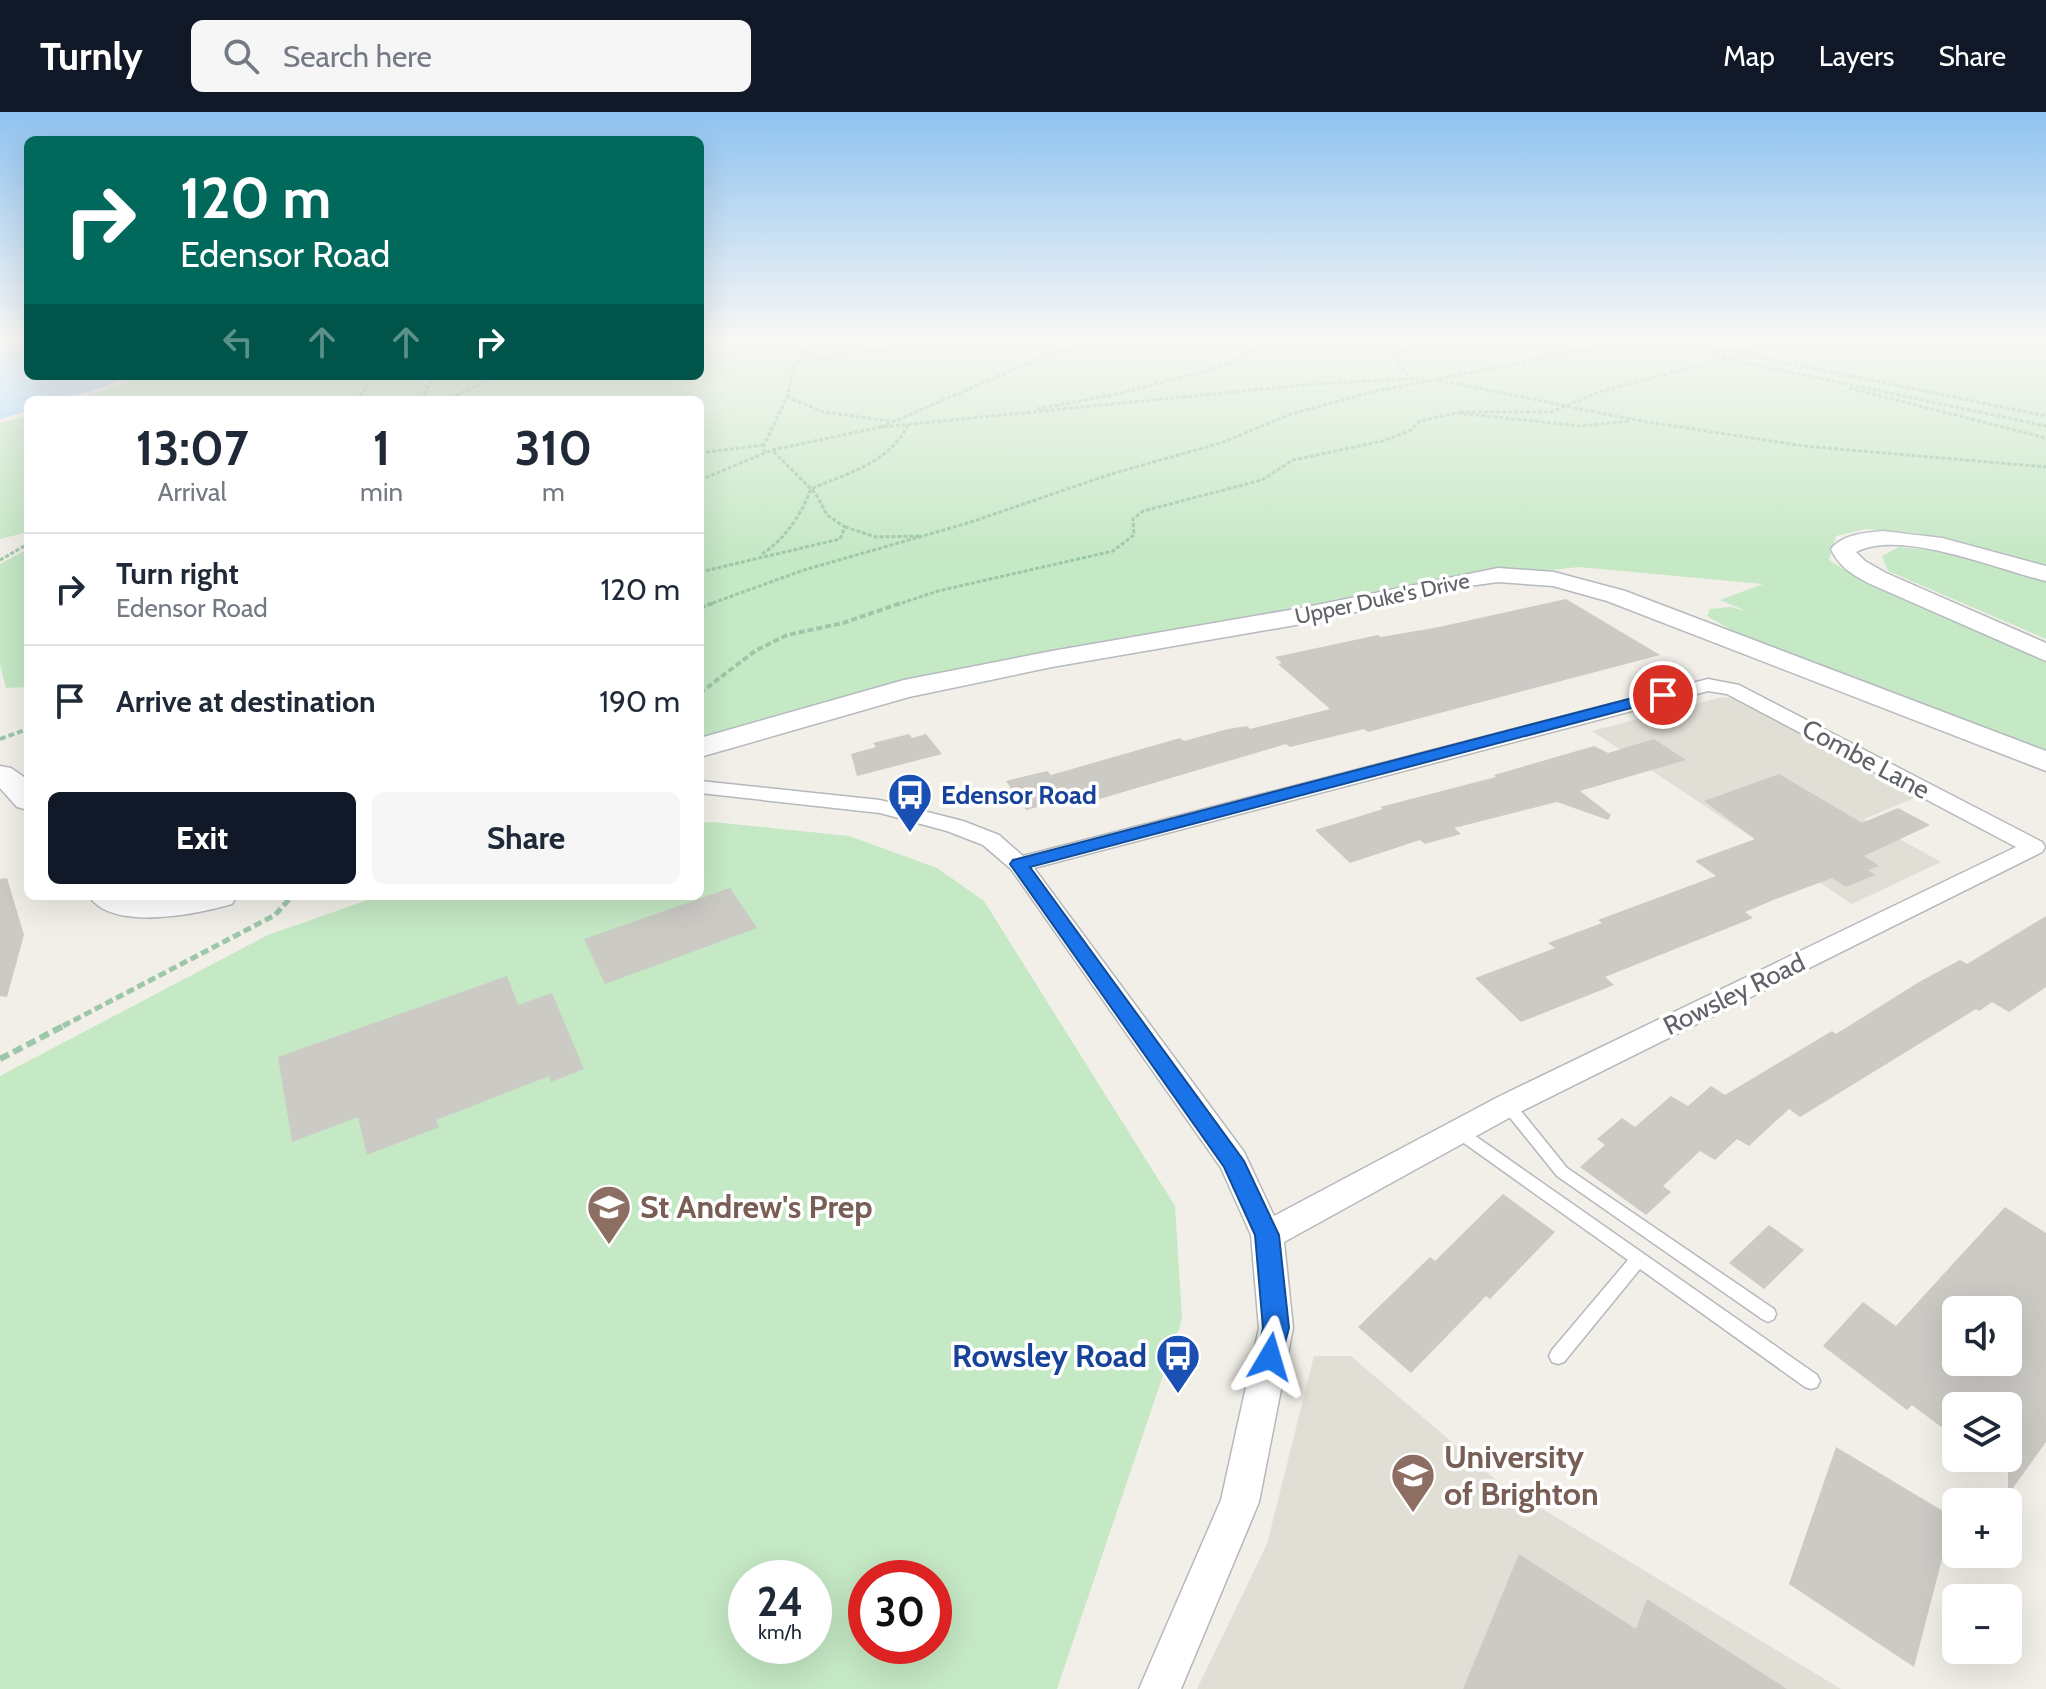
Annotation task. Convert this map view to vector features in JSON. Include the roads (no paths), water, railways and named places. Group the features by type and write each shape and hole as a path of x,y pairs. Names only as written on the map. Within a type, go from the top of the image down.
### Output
{"main road":[{"path":"2046,574 1914,540 1867,538 1851,542 1843,549 1845,556 1857,567 1877,578 2046,653"},
{"name":"Upper Duke's Drive","path":"704,747 904,689 1052,659 1307,615 1498,575 1554,579 1616,596 2046,762"},
{"path":"0,775 12,782 24,796"},
{"path":"118,900 131,905 193,900"}],"street":[{"name":"Combe Lane","path":"1019,864 1694,687 1715,685 1732,689 2034,847"},
{"path":"704,787 880,807 955,826 991,840 1019,864 1233,1161 1267,1235 1276,1328 1240,1502 1160,1689"},
{"name":"Rowsley Road","path":"1267,1235 1508,1105 2034,847"}],"lane":[{"path":"1508,1105 1562,1172 1768,1314"},
{"path":"1459,1132 1811,1381"},
{"path":"1558,1356 1639,1259"}],"water":[{"path":"0,412 24,412 24,412 0,419"}],"place":[{"name":"Edensor Road","path":"910,834"},
{"name":"St Andrew's Prep","path":"609,1246"},
{"name":"Rowsley Road","path":"1178,1395"},
{"name":"University of Brighton","path":"1413,1514"}]}
